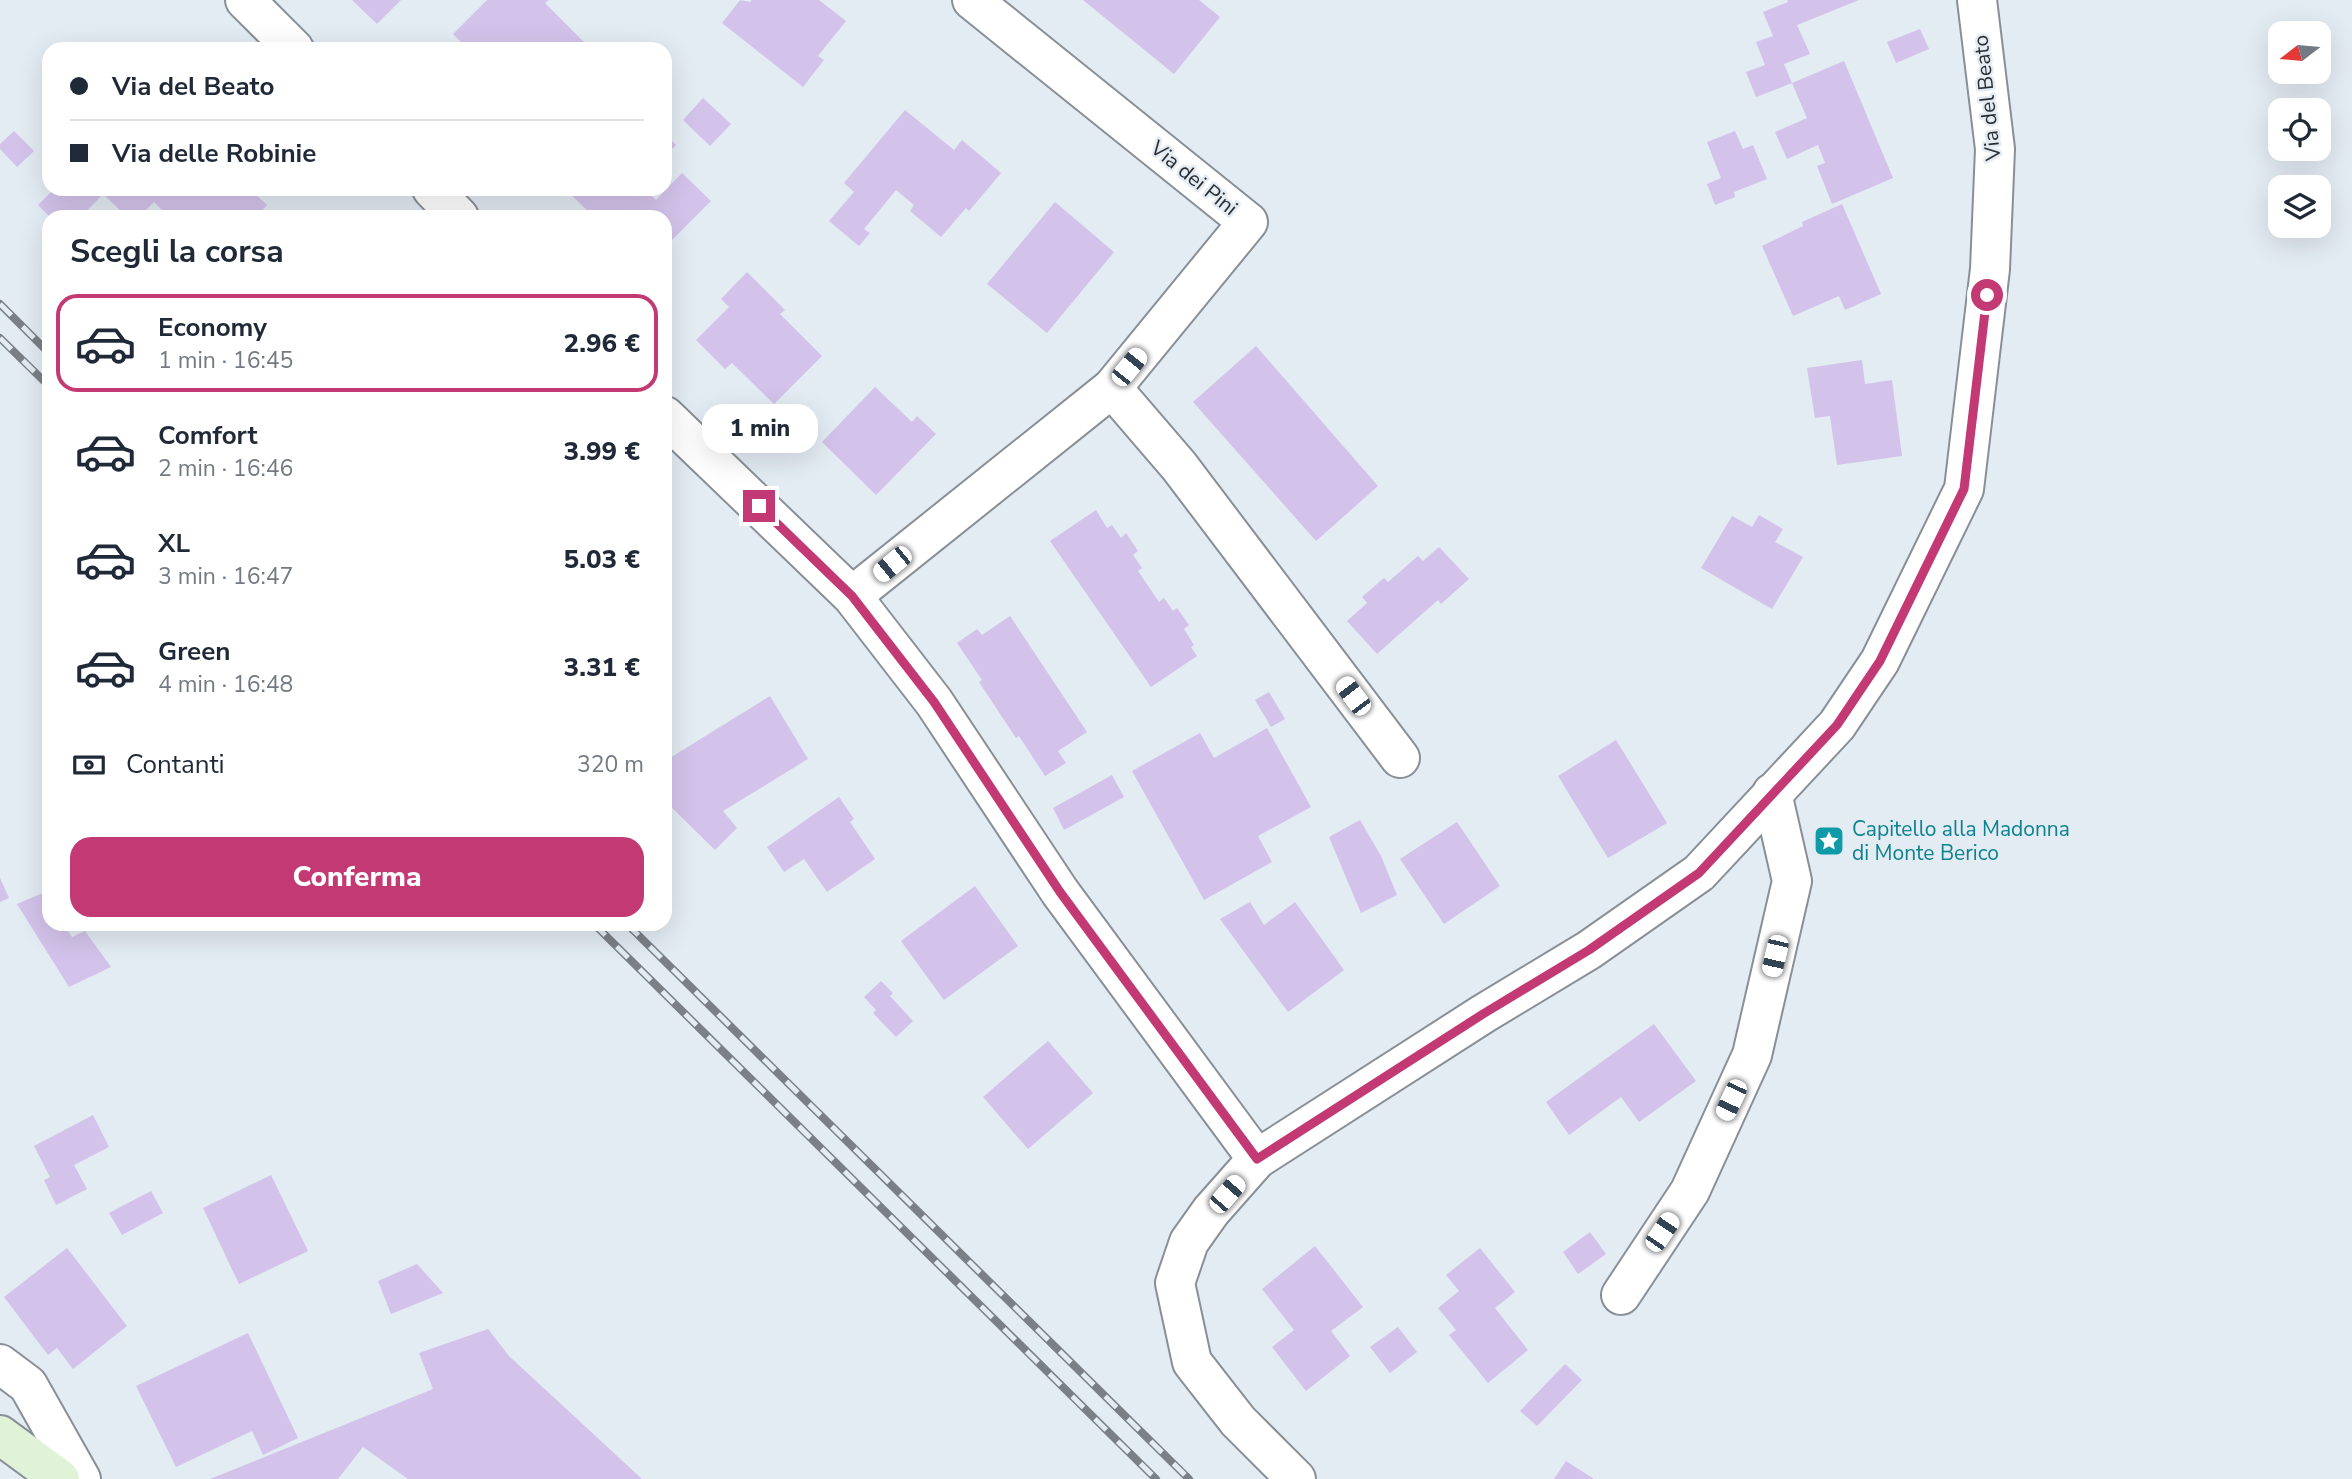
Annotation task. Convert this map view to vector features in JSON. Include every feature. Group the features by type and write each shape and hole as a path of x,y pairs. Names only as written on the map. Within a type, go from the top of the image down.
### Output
{"main road":[{"path":"0,1435 60,1479"}],"street":[{"path":"245,0 287,42"},
{"name":"Via dei Pini","path":"852,596 1112,388 1248,222 972,0"},
{"name":"Via del Beato","path":"1296,1479 1238,1421 1192,1362 1175,1283 1189,1242 1211,1211 1257,1159 1483,1014 1589,950 1699,873 1837,725 1880,661 1964,489 1990,269 1996,149 1977,0"},
{"path":"439,196 452,210"},
{"path":"1112,388 1178,466 1401,758"},
{"path":"672,423 852,596 934,702 1060,892 1257,1159"},
{"path":"1621,1294 1690,1191 1752,1055 1792,881 1772,793"},
{"path":"0,1364 28,1385 81,1479"}],"building":[{"path":"352,0 401,0 377,24"},
{"path":"487,0 549,0 545,3 584,42 461,42 453,34"},
{"path":"740,0 819,0 846,21 818,56 824,60 803,87 722,23"},
{"path":"1083,0 1199,0 1220,17 1174,74"},
{"path":"1787,0 1859,0 1797,25 1810,54 1784,64 1792,83 1756,97 1746,72 1765,65 1756,42 1773,36 1763,12 1788,2"},
{"path":"1920,29 1929,49 1896,63 1887,42"},
{"path":"1844,61 1893,178 1832,204 1817,166 1825,163 1818,145 1787,159 1775,132 1807,118 1792,83"},
{"path":"703,98 731,124 710,146 683,120"},
{"path":"905,110 954,150 962,140 1001,173 969,211 966,208 941,237 910,211 914,205 896,190 864,229 870,233 859,246 829,221 854,192 844,183"},
{"path":"14,131 34,151 17,167 0,149 0,144"},
{"path":"1735,131 1743,149 1753,145 1767,179 1734,192 1735,197 1715,205 1707,184 1721,178 1707,142"},
{"path":"682,173 711,201 672,240 672,210 587,210 572,196 652,196 656,200 660,196 672,196 672,183"},
{"path":"47,196 101,196 88,210 43,210 38,205"},
{"path":"105,196 257,196 267,205 262,210 162,210 154,202 146,210 120,210"},
{"path":"1055,202 1114,252 1047,333 987,284"},
{"path":"1842,204 1881,294 1845,310 1839,296 1793,316 1762,246 1803,226 1802,222"},
{"path":"747,272 785,310 780,314 822,356 774,404 732,363 725,369 696,340 729,307 721,299"},
{"path":"1256,346 1378,486 1316,541 1193,402"},
{"path":"1862,360 1865,384 1892,380 1902,456 1837,465 1830,416 1815,418 1807,368"},
{"path":"875,387 912,422 917,416 936,434 876,495 822,442"},
{"path":"1096,510 1107,528 1112,525 1121,538 1126,533 1138,551 1133,555 1142,568 1138,571 1159,602 1164,598 1173,611 1177,608 1189,625 1184,629 1197,656 1151,687 1050,541"},
{"path":"1759,515 1783,529 1775,542 1803,557 1772,609 1701,568 1732,516 1752,527"},
{"path":"1439,547 1469,579 1441,604 1438,600 1377,654 1347,621 1367,603 1362,597 1384,578 1388,582 1418,556 1423,561"},
{"path":"1010,616 1087,732 1058,751 1066,763 1045,776 1019,736 1016,738 957,643 977,629 982,635"},
{"path":"1269,692 1285,719 1271,727 1255,700"},
{"path":"770,696 808,759 723,811 737,828 715,850 672,808 672,757"},
{"path":"1267,728 1311,807 1258,836 1272,862 1204,900 1132,771 1200,733 1214,758"},
{"path":"1616,740 1667,823 1608,858 1558,776"},
{"path":"1112,775 1124,797 1064,830 1053,808"},
{"path":"839,797 854,819 850,822 875,859 827,892 804,859 784,872 767,847"},
{"path":"1360,820 1381,856 1397,895 1361,913 1329,837"},
{"path":"1457,822 1500,886 1444,924 1400,859"},
{"path":"0,878 9,898 0,902"},
{"path":"975,886 1018,946 944,1000 901,941"},
{"path":"42,893 42,931 68,931 72,937 85,931 111,967 69,987 17,904"},
{"path":"1250,902 1264,925 1295,902 1344,970 1288,1012 1220,919"},
{"path":"881,981 893,993 890,996 913,1021 896,1037 873,1013 876,1010 864,997"},
{"path":"1654,1024 1696,1081 1639,1122 1621,1097 1569,1135 1546,1102"},
{"path":"1048,1041 1093,1093 1028,1149 983,1097"},
{"path":"93,1115 109,1147 74,1165 87,1189 56,1205 44,1180 50,1177 34,1146"},
{"path":"271,1175 308,1251 239,1284 203,1208"},
{"path":"151,1191 163,1213 122,1235 109,1213"},
{"path":"1590,1232 1606,1254 1578,1274 1563,1252"},
{"path":"1315,1246 1363,1307 1331,1331 1350,1356 1306,1391 1272,1347 1294,1330 1262,1289"},
{"path":"67,1248 127,1326 73,1369 57,1348 48,1355 4,1297"},
{"path":"1480,1248 1515,1292 1495,1308 1528,1350 1488,1383 1449,1335 1456,1330 1438,1308 1459,1291 1446,1275"},
{"path":"417,1264 443,1293 391,1314 378,1281"},
{"path":"1398,1327 1417,1352 1390,1373 1370,1347"},
{"path":"488,1329 509,1356 642,1479 408,1479 363,1447 338,1479 210,1479 433,1389 419,1353"},
{"path":"248,1333 298,1438 263,1455 252,1431 176,1467 136,1386"},
{"path":"1565,1364 1582,1380 1537,1426 1520,1411"},
{"path":"1566,1461 1594,1479 1554,1479"}],"railway":[{"path":"0,304 42,346"},
{"path":"0,338 42,379"},
{"path":"601,931 1156,1479"},
{"path":"634,931 1189,1479"}],"place":[{"name":"Capitello alla Madonna di Monte Berico","path":"1829,841"}],"route":[{"path":"759,506 852,596 934,702 1060,892 1257,1159 1483,1014 1589,950 1699,873 1837,725 1880,661 1964,489 1987,295"}]}
